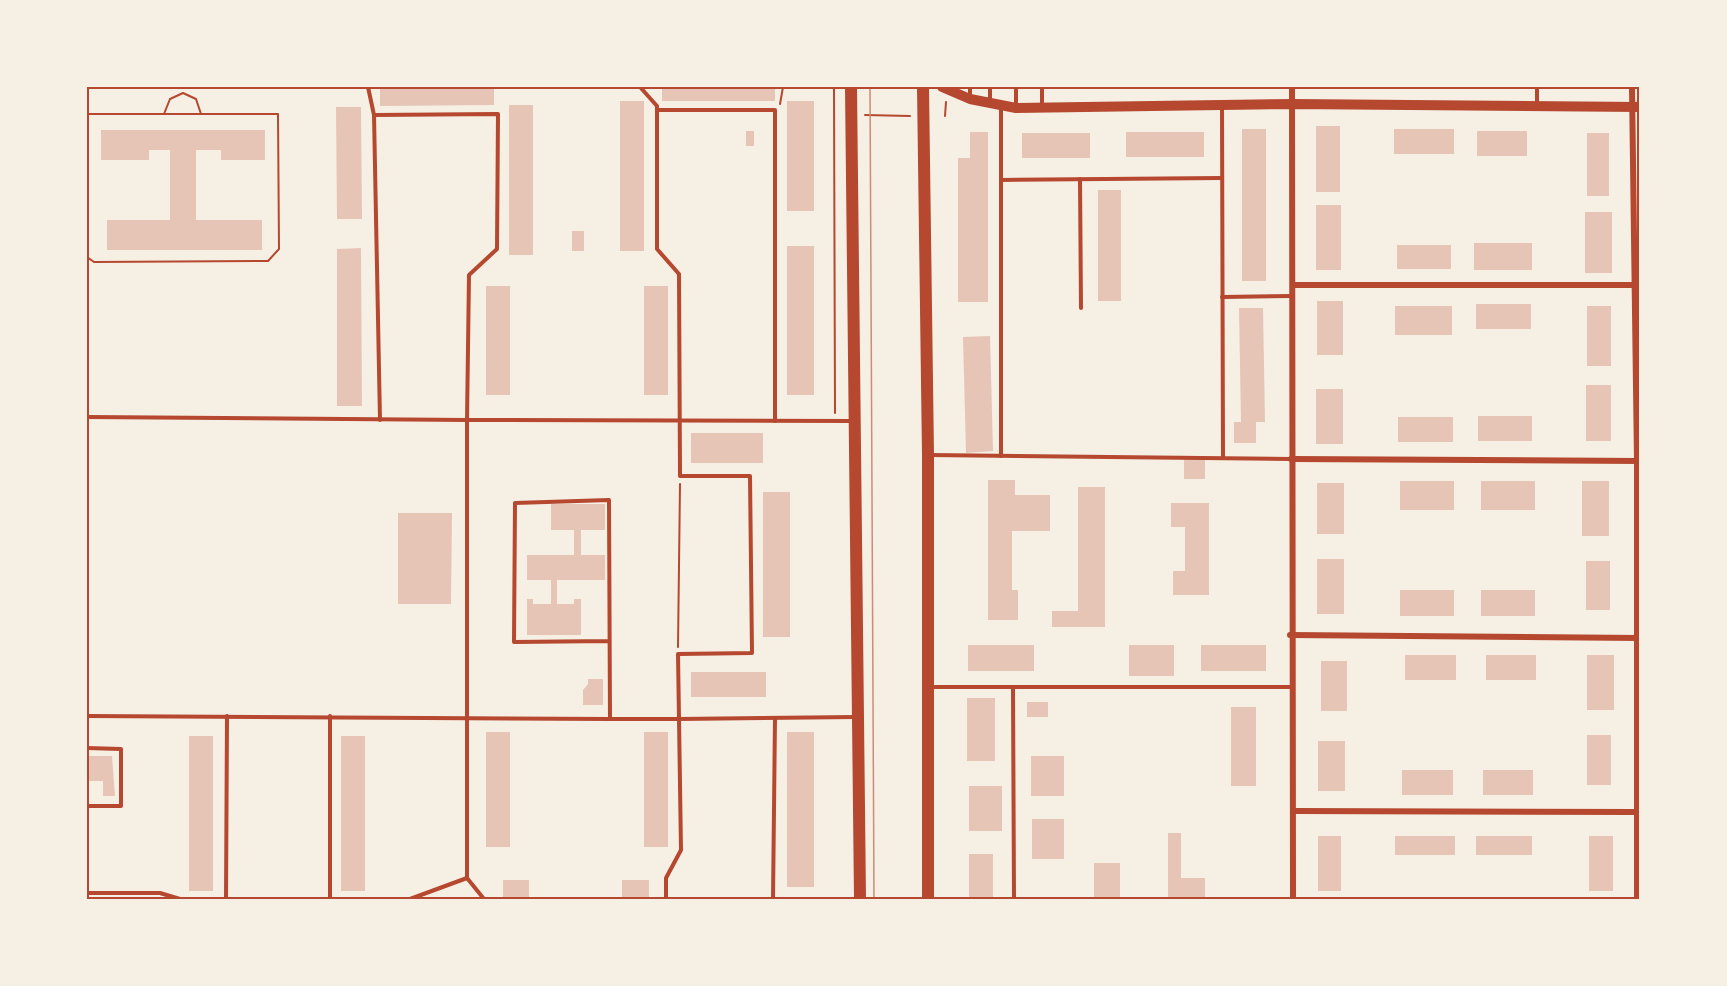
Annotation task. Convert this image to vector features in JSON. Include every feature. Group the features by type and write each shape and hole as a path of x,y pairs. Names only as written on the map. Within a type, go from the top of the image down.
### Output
{"main road":[{"path":"851,87 860,899"},
{"path":"923,87 928,899"},
{"path":"942,87 970,93 996,105 1016,108 1293,104 1636,107"}],"street":[{"path":"1292,87 1290,634 1294,811 1293,899"},
{"path":"1632,87 1636,107 1634,285 1639,638 1636,899"},
{"path":"1293,285 1634,285"},
{"path":"1291,459 1638,461"},
{"path":"1290,634 1639,638"},
{"path":"1294,811 1636,812"}],"lane":[{"path":"368,87 374,115 380,420"},
{"path":"640,87 657,106 657,249 679,274 681,476 750,476 752,653 678,654 681,850 666,878 666,899"},
{"path":"990,87 996,105 1001,180 1001,456"},
{"path":"1016,87 1016,108"},
{"path":"1042,87 1042,108"},
{"path":"1537,87 1537,106"},
{"path":"1222,105 1223,457"},
{"path":"657,110 775,110 775,421"},
{"path":"374,115 498,114 497,249 469,275 467,878 484,899"},
{"path":"1001,180 1222,178"},
{"path":"1080,179 1080,308"},
{"path":"1222,297 1293,296"},
{"path":"87,417 856,421"},
{"path":"927,455 1291,459"},
{"path":"609,641 514,642 515,502 609,500 610,719"},
{"path":"928,687 1291,687"},
{"path":"1013,687 1014,899"},
{"path":"87,716 330,716 466,719 858,717"},
{"path":"226,899 227,716"},
{"path":"330,716 330,899"},
{"path":"773,899 775,718"},
{"path":"87,748 121,749 122,806 87,806"},
{"path":"410,899 467,878"},
{"path":"87,893 160,893 178,899"}],"path":[{"path":"183,87 183,93"},
{"path":"775,110 782,101 783,87"},
{"path":"832,87 834,98 835,421"},
{"path":"164,114 170,99 183,93 196,99 201,114"},
{"path":"87,114 278,114 279,249 268,261 94,262 87,257"},
{"path":"864,115 913,116"},
{"path":"678,654 681,476"}],"building":[{"path":"380,87 494,87 494,105 380,106"},
{"path":"662,87 775,87 775,101 662,101"},
{"path":"620,101 644,101 644,251 620,251"},
{"path":"787,101 814,101 814,211 787,211"},
{"path":"509,105 533,105 533,255 509,255"},
{"path":"336,107 361,107 362,219 337,219"},
{"path":"1316,126 1340,126 1340,192 1316,192"},
{"path":"1242,129 1266,129 1266,281 1242,281"},
{"path":"1394,129 1454,129 1454,154 1394,154"},
{"path":"101,130 265,130 265,160 221,160 221,150 196,150 196,220 262,220 262,250 107,250 107,220 170,220 170,150 149,150 149,160 101,160"},
{"path":"746,131 754,131 754,146 746,146"},
{"path":"1477,131 1527,131 1527,156 1477,156"},
{"path":"970,132 988,132 988,302 958,302 958,158 970,158"},
{"path":"1126,132 1204,132 1204,157 1126,157"},
{"path":"1022,133 1090,133 1090,158 1022,158"},
{"path":"1587,133 1609,133 1609,196 1587,196"},
{"path":"1098,190 1121,190 1121,301 1098,301"},
{"path":"1316,205 1341,205 1341,270 1316,270"},
{"path":"1585,212 1612,212 1612,273 1585,273"},
{"path":"572,231 584,231 584,251 572,251"},
{"path":"1474,243 1532,243 1532,270 1474,270"},
{"path":"1397,245 1451,245 1451,269 1397,269"},
{"path":"787,246 814,246 814,395 787,395"},
{"path":"361,248 362,406 337,406 337,249"},
{"path":"486,286 510,286 510,395 486,395"},
{"path":"644,286 668,286 668,395 644,395"},
{"path":"1317,301 1343,301 1343,355 1317,355"},
{"path":"1476,304 1531,304 1531,329 1476,329"},
{"path":"1395,306 1452,306 1452,335 1395,335"},
{"path":"1587,306 1611,306 1611,366 1587,366"},
{"path":"1239,308 1263,308 1265,422 1256,422 1256,443 1234,443 1234,422 1241,422"},
{"path":"990,336 993,451 966,453 963,337"},
{"path":"1586,385 1611,385 1611,441 1586,441"},
{"path":"1316,389 1343,389 1343,444 1316,444"},
{"path":"1478,416 1532,416 1532,441 1478,441"},
{"path":"1398,417 1453,417 1453,442 1398,442"},
{"path":"691,433 763,433 763,463 691,463"},
{"path":"1184,459 1205,459 1205,479 1184,479"},
{"path":"988,480 1015,480 1015,495 1050,495 1050,531 1012,531 1012,590 1018,590 1018,620 988,620"},
{"path":"1400,481 1454,481 1454,510 1400,510"},
{"path":"1481,481 1535,481 1535,510 1481,510"},
{"path":"1582,481 1609,481 1609,536 1582,536"},
{"path":"1317,483 1344,483 1344,534 1317,534"},
{"path":"1078,487 1105,487 1105,627 1052,627 1052,611 1078,611"},
{"path":"763,492 790,492 790,637 763,637"},
{"path":"1171,503 1209,503 1209,595 1173,595 1173,571 1185,571 1185,527 1171,527"},
{"path":"551,504 605,504 605,530 581,530 581,555 605,555 605,580 557,580 557,604 574,604 574,599 581,599 581,635 527,635 527,599 533,599 533,604 551,604 551,580 527,580 527,555 574,555 574,530 551,530"},
{"path":"398,513 452,513 451,604 398,604"},
{"path":"1317,559 1344,559 1344,614 1317,614"},
{"path":"1586,561 1610,561 1610,610 1586,610"},
{"path":"1400,590 1454,590 1454,616 1400,616"},
{"path":"1481,590 1535,590 1535,616 1481,616"},
{"path":"968,645 1034,645 1034,671 968,671"},
{"path":"1129,645 1174,645 1174,676 1129,676"},
{"path":"1201,645 1266,645 1266,671 1201,671"},
{"path":"1405,655 1456,655 1456,680 1405,680"},
{"path":"1486,655 1536,655 1536,680 1486,680"},
{"path":"1587,655 1614,655 1614,710 1587,710"},
{"path":"1321,661 1347,661 1347,711 1321,711"},
{"path":"691,672 766,672 766,697 691,697"},
{"path":"588,679 603,679 603,705 583,705 583,690 588,684"},
{"path":"967,698 995,698 995,761 967,761"},
{"path":"1027,702 1048,702 1048,717 1027,717"},
{"path":"1231,707 1256,707 1256,786 1231,786"},
{"path":"486,732 510,732 510,847 486,847"},
{"path":"644,732 668,732 668,847 644,847"},
{"path":"787,732 814,732 814,887 787,887"},
{"path":"1587,735 1611,735 1611,785 1587,785"},
{"path":"189,736 213,736 213,891 189,891"},
{"path":"341,736 365,736 365,891 341,891"},
{"path":"1318,741 1345,741 1345,791 1318,791"},
{"path":"87,756 112,756 115,796 103,796 103,781 87,781"},
{"path":"1031,756 1064,756 1064,796 1031,796"},
{"path":"1402,770 1453,770 1453,795 1402,795"},
{"path":"1483,770 1533,770 1533,795 1483,795"},
{"path":"969,786 1002,786 1002,831 969,831"},
{"path":"1032,819 1064,819 1064,859 1032,859"},
{"path":"1168,833 1181,833 1181,878 1205,878 1205,899 1168,899"},
{"path":"1318,836 1341,836 1341,891 1318,891"},
{"path":"1395,836 1455,836 1455,855 1395,855"},
{"path":"1476,836 1532,836 1532,855 1476,855"},
{"path":"1589,836 1613,836 1613,891 1589,891"},
{"path":"969,854 993,854 993,899 969,899"},
{"path":"1094,863 1120,863 1120,899 1094,899"},
{"path":"503,880 529,880 529,899 503,899"},
{"path":"622,880 649,880 649,899 622,899"}],"tram line":[{"path":"870,87 874,899"}]}
